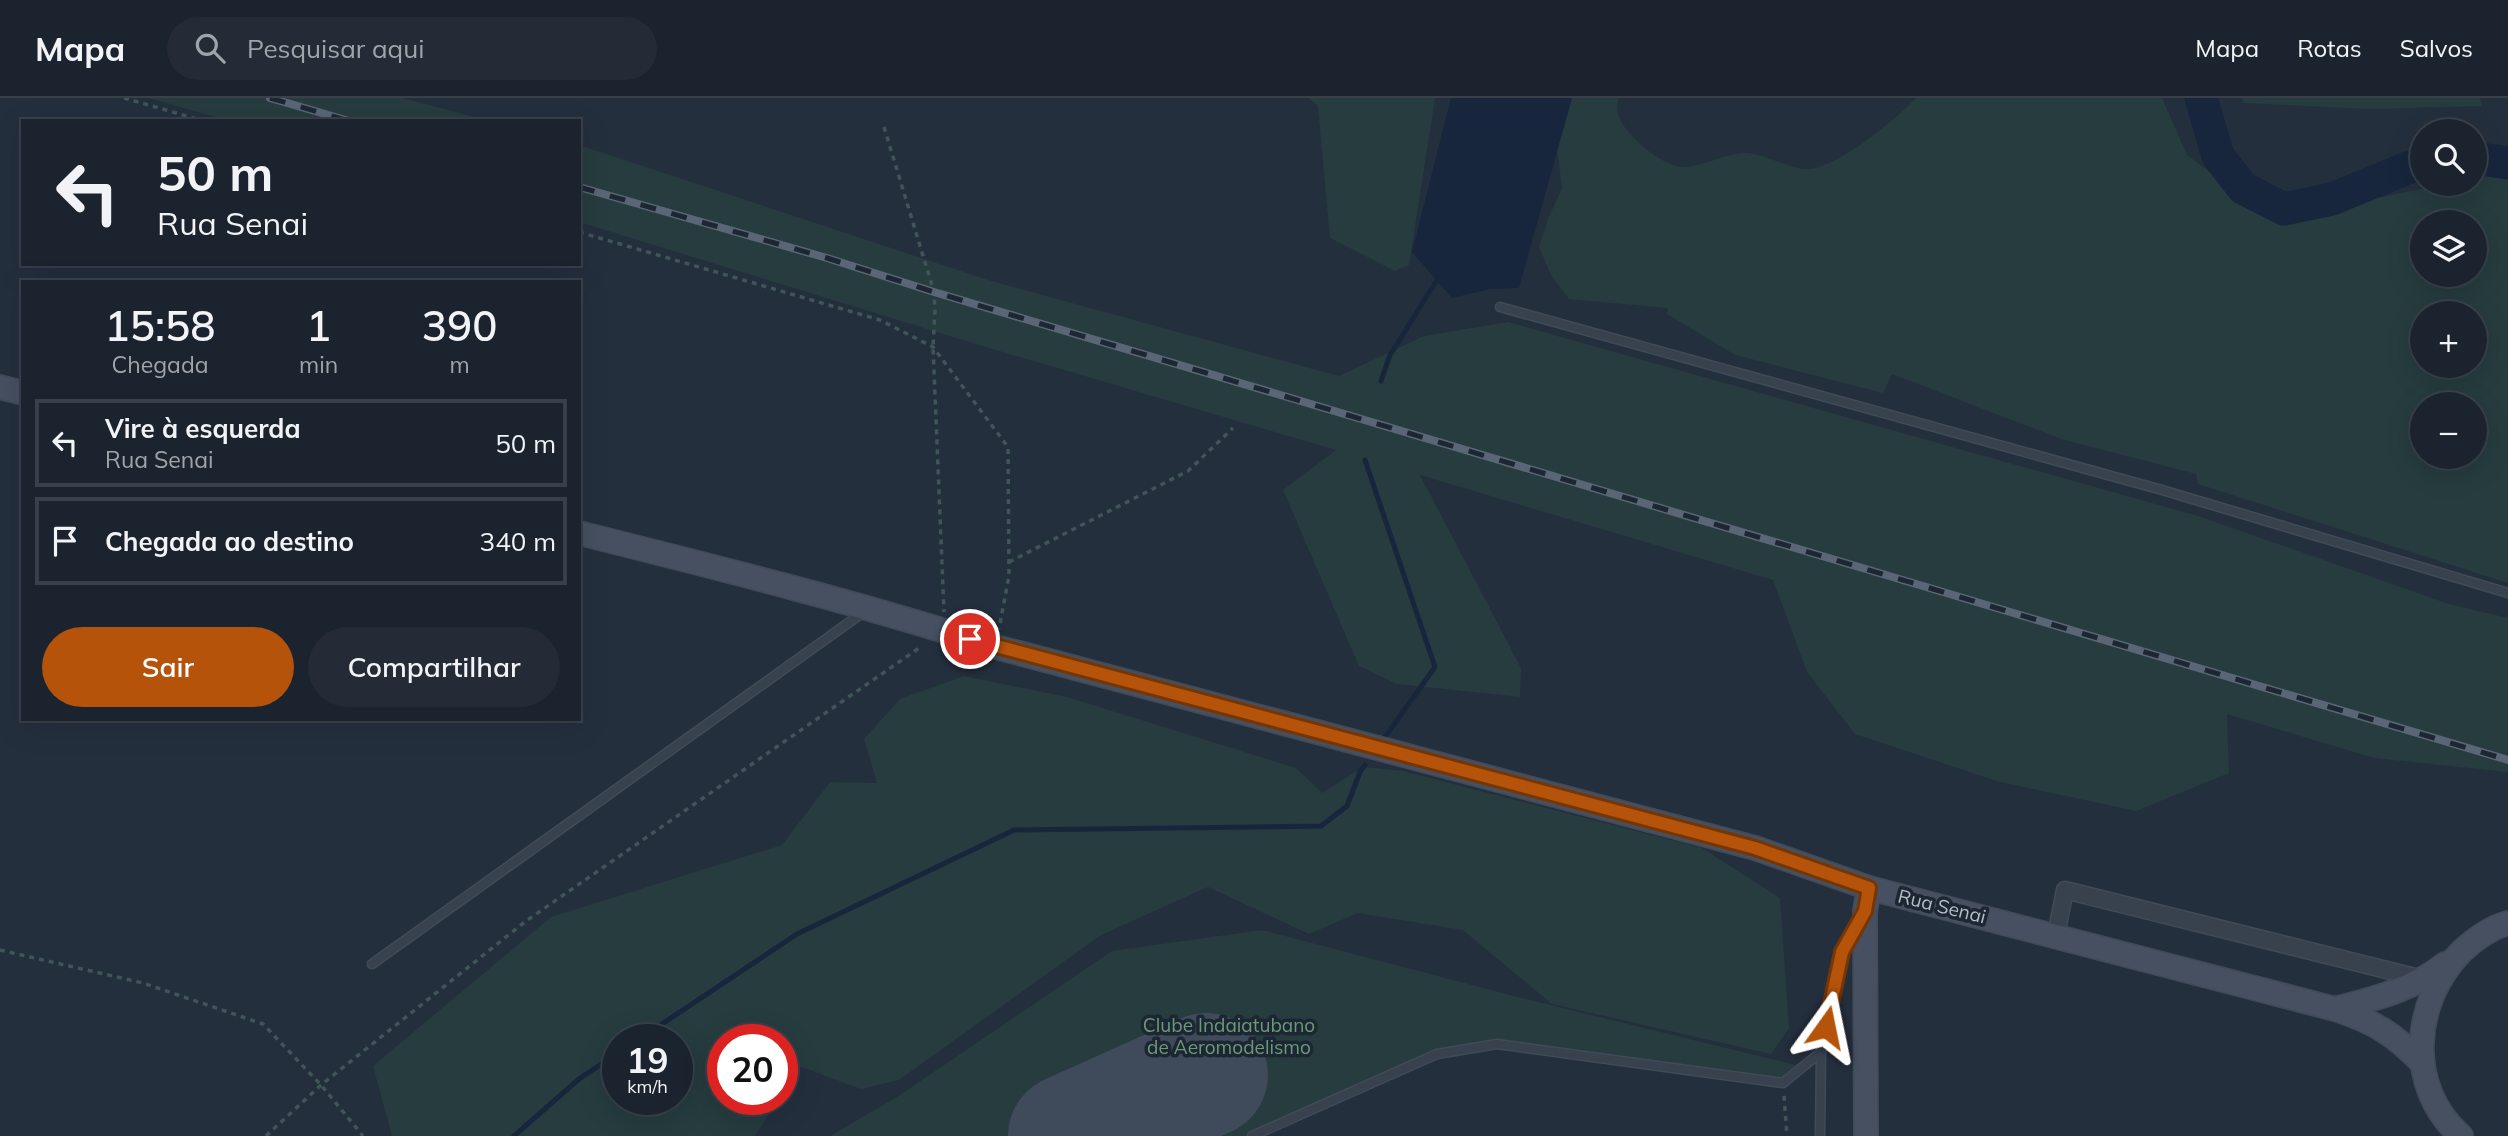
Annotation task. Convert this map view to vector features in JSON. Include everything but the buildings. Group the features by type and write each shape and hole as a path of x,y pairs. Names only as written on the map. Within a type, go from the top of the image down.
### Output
{"street":[{"path":"0,387 21,392"},
{"name":"Rua Senai","path":"581,534 701,564 996,647 1755,848 1869,888 2334,1009 2362,1018 2398,1039 2422,1063"},
{"path":"1866,1136 1865,911 1869,888"},
{"path":"2056,935 2065,890 2423,979"},
{"path":"2456,1133 2433,1098 2422,1063 2421,1029 2430,996 2447,966 2471,942 2508,923"},
{"name":"Rua Senai","path":"2334,1009 2381,998 2423,979 2471,942"}],"lane":[{"path":"1500,307 2162,489 2508,593"},
{"path":"372,964 868,610"},
{"path":"1820,1136 1821,1052 1842,952 1865,911"},
{"path":"1252,1136 1437,1054 1497,1044 1783,1083 1821,1052"}],"path":[{"path":"124,98 197,119"},
{"path":"266,1136 321,1085 526,921 945,631 933,347 934,292 884,127"},
{"path":"581,233 880,320 933,347 1008,447 1009,576 996,647"},
{"path":"1009,562 1188,471 1233,428"},
{"path":"0,950 143,983 263,1024 321,1085 363,1136"},
{"path":"1783,1083 1787,1136"}],"green space":[{"path":"149,98 403,98 482,119 222,119"},
{"path":"1309,98 1435,98 1409,265 1395,271 1330,238 1318,106"},
{"path":"1564,98 1618,98 1617,112 1636,141 1667,163 1687,167 1744,153 1799,168 1816,168 1855,148 1883,128 1916,98 2162,98 2187,155 2230,187 2317,210 2410,191 2410,196 2487,196 2487,176 2506,172 2508,583 2198,484 2196,474 2061,439 1892,374 1883,393 1735,355 1667,314 1668,308 1569,299 1551,275 1539,247 1562,188 1557,149"},
{"path":"2242,98 2480,98 2482,106 2370,109 2244,103"},
{"path":"581,146 988,280 1339,376 1424,336 1508,322 2198,516 2449,604 2508,618 2508,772 2374,758 2227,714 2229,773 2136,811 2000,782 1855,734 1807,672 1773,580 1420,475 1521,668 1520,697 1397,684 1359,666 1283,490 1336,450 986,347 581,223"},
{"path":"964,676 1067,697 1296,768 1322,793 1363,767 1403,771 1702,848 1780,898 1789,1028 1771,1054 1552,1004 1463,930 1358,913 1309,934 1208,887 1101,935 899,1080 861,1089 798,1068 798,1024 707,1024 707,1115 768,1115 755,1136 392,1136 373,1066 551,917 782,845 830,782 877,783 864,739 900,699"},
{"name":"Clube Indaiatubano de Aeromodelismo","path":"1262,930 1514,996 1795,1065 1783,1083 1497,1044 1437,1054 1251,1136 830,1136 897,1097 1112,951"}],"water":[{"path":"1451,98 1572,98 1519,288 1490,289 1452,298 1412,252"}],"waterway":[{"path":"2201,98 2218,156 2243,188 2284,209 2332,199 2410,167"},
{"path":"2487,160 2508,163"},
{"path":"1381,381 1390,355 1439,277"},
{"path":"1365,460 1435,667 1385,737"},
{"path":"662,1024 797,934 1014,830 1321,826 1347,806 1365,765"},
{"path":"514,1136 579,1079 602,1064"}],"runway":[{"path":"1070,1136 1206,1075"}],"railway":[{"path":"270,98 342,119"},
{"path":"581,188 827,258 2508,760"}],"route":[{"path":"970,639 1755,848 1869,888 1865,911 1842,952 1826,1027"}]}
